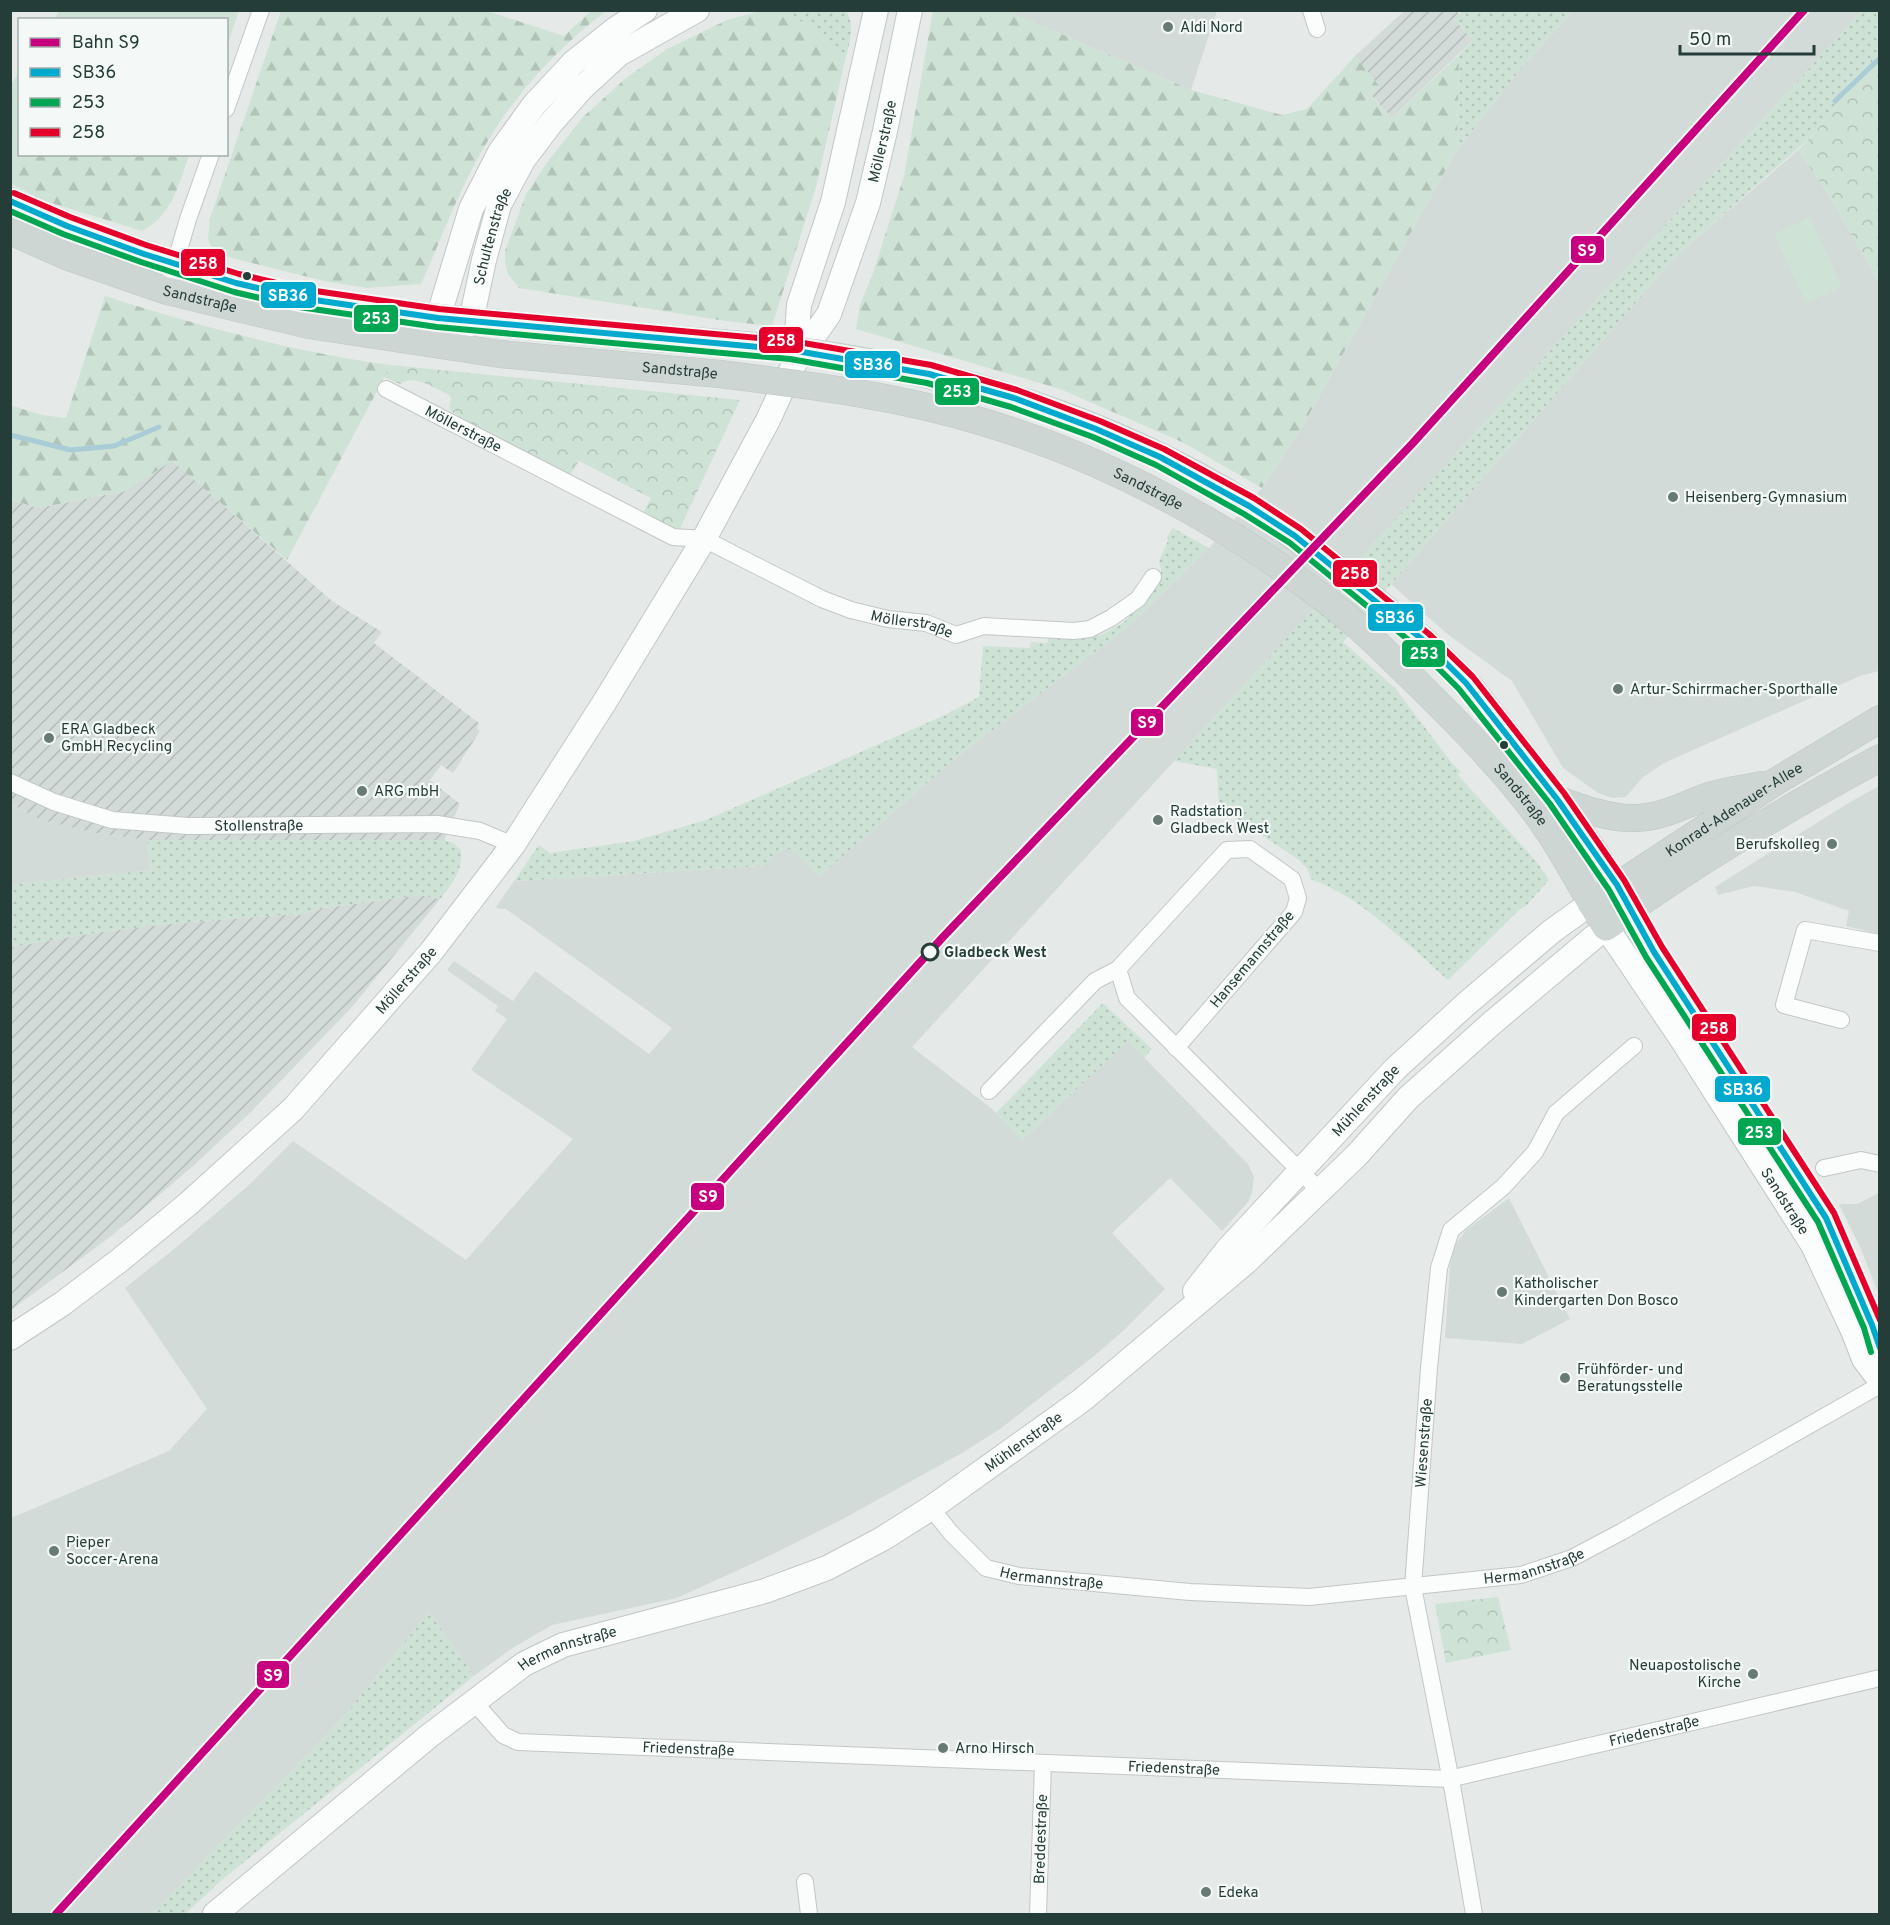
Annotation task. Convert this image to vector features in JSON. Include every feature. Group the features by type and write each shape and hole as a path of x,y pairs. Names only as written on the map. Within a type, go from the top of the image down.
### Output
{"main road":[{"name":"Schultenstraße","path":"438,318 471,209 500,152 534,105 573,63 617,28 645,10"},
{"name":"Schultenstraße","path":"471,321 499,206 523,160 581,89 619,54 697,10"},
{"name":"Möllerstraße","path":"795,364 799,305 833,202 876,10"},
{"name":"Möllerstraße","path":"10,1338 62,1304 145,1239 196,1197 293,1109 431,952 513,845 604,703 704,539 768,420 795,364 829,314 868,203 910,10"},
{"name":"Sandstraße","path":"10,201 48,219 175,264 283,295 438,318 791,350 929,374 1014,398 1096,429 1160,457 1249,506 1295,536 1423,640 1471,688 1557,799 1617,885 1654,952 1826,1218 1880,1349"},
{"name":"Sandstraße","path":"10,231 66,256 166,291 309,325 500,354 808,385 920,406 983,422 1056,447 1158,493 1226,532 1269,559 1346,616 1450,715 1536,813 1564,855 1606,927 1681,1038 1813,1245 1864,1359 1880,1380"},
{"path":"438,318 448,345 471,321"},
{"name":"Konrad-Adenauer-Allee","path":"1591,903 1775,782 1880,719"},
{"name":"Konrad-Adenauer-Allee","path":"1606,927 1701,861 1880,758"},
{"path":"1557,799 1612,816 1638,818 1670,812 1712,795 1775,782"},
{"name":"Mühlenstraße","path":"1168,1326 1228,1249 1395,1069 1552,931 1591,903"},
{"name":"Mühlenstraße","path":"931,1508 1082,1400 1247,1261 1356,1155 1408,1098 1442,1066 1606,927"},
{"name":"Hermannstraße","path":"215,1914 429,1736 506,1676 542,1654 563,1645 765,1592 826,1568 882,1539 931,1508"}],"street":[{"path":"228,104 261,10"},
{"path":"1311,10 1317,29"},
{"path":"166,291 210,156"},
{"name":"Möllerstraße","path":"386,389 673,537 704,539 822,599 869,615 926,623 956,635 984,626 1074,631 1090,629 1111,618 1138,599 1153,577"},
{"name":"Stollenstraße","path":"10,782 54,802 112,820 188,826 437,824 480,831 513,845"},
{"name":"Hansemannstraße","path":"989,1091 1095,981 1118,969 1227,850 1250,849 1292,879 1298,898 1294,912 1176,1048"},
{"path":"1841,1020 1784,1005 1805,930 1880,943"},
{"path":"1118,969 1127,998 1320,1191"},
{"name":"Wiesenstraße","path":"1474,1914 1413,1587 1439,1268 1451,1230 1503,1187 1535,1152 1556,1113 1634,1046"},
{"path":"1824,1168 1861,1160 1880,1164"},
{"name":"Hermannstraße","path":"931,1508 951,1533 986,1568 1019,1576 1190,1592 1309,1597 1521,1575 1572,1558 1665,1508 1880,1385"},
{"name":"Friedenstraße","path":"474,1702 503,1735 518,1742 1449,1779 1880,1678"},
{"name":"Breddestraße","path":"1038,1914 1043,1764"},
{"path":"805,1882 809,1914"}],"shaded area":[{"path":"1016,10 1217,11 1191,90 1014,14"},
{"path":"1404,11 1456,11 1459,14 1454,19 1473,40 1392,118 1371,95 1380,87 1355,56"},
{"path":"1573,11 1862,11 912,1047 991,1108 1022,1140 1128,1041 1248,1164 1254,1177 1248,1202 1222,1231 1170,1178 1112,1233 1165,1289 1121,1333 1094,1356 1000,1429 962,1453 841,1520 677,1598 552,1625 511,1649 474,1676 429,1612 341,1720 152,1914 11,1914 11,1518 169,1451 207,1409 125,1288 250,1184 293,1141 466,1260 573,1139 471,1070 507,1019 495,1011 498,1006 447,970 454,961 513,1001 535,971 649,1054 672,1028 506,909 496,907 514,881 762,866 777,853 790,848 820,876 953,760 1126,628 1209,548 1262,488 1302,427 1457,150 1521,68"},
{"name":"Heisenberg-Gymnasium","path":"1798,150 1830,197 1879,282 1879,671 1860,676 1664,763 1642,778 1626,797 1612,798 1598,793 1563,768 1512,681 1446,633 1391,584 1676,256"},
{"path":"172,460 332,601 382,632 374,643 479,723 477,728 480,731 453,773 441,765 430,780 460,804 444,840 147,840 95,833 42,820 11,804 10,500 38,508 125,491"},
{"name":"Berufskolleg","path":"1879,786 1879,934 1846,926 1849,911 1795,892 1754,886 1718,895 1715,887"},
{"path":"10,804 43,820 95,833 147,840 151,870 11,885"},
{"path":"420,895 440,899 352,1007 250,1113 192,1167 110,1237 11,1310 11,947 93,933 166,924 295,914 296,916 324,908"},
{"path":"1879,1193 1879,1295 1861,1249 1839,1204 1857,1204"},
{"name":"Katholischer Kindergarten Don Bosco","path":"1509,1198 1570,1319 1522,1344 1445,1338 1450,1265 1455,1245 1466,1230"}],"green space":[{"path":"60,10 239,10 228,43 228,18 55,18"},
{"path":"281,11 487,11 564,36 591,11 606,11 574,37 545,66 505,114 483,149 454,206 421,284 367,288 324,281 220,255 208,239 210,218"},
{"path":"760,11 786,11 809,27 845,61 816,187 772,326 726,321 519,288 508,274 505,251 526,194 583,117 626,78 667,49 727,20"},
{"path":"786,11 846,11 851,29 845,61 809,27"},
{"path":"933,11 1016,11 1015,14 1191,90 1282,115 1307,109 1355,56 1380,87 1371,96 1392,118 1459,55 1457,150 1302,427 1262,488 1182,442 1060,389 856,329 860,305 873,273 904,176"},
{"path":"1462,11 1573,11 1521,68 1457,150 1459,55 1473,40 1454,19"},
{"path":"1862,11 1879,11 1879,49 1813,135 1676,256 1343,642 1395,688 1461,772 1458,775 1536,861 1549,880 1525,907 1521,908 1448,980 1366,910 1330,887 1312,880 1307,869 1299,860 1220,807 1217,769 1174,761"},
{"path":"1879,49 1879,282 1830,197 1798,150 1813,135"},
{"path":"18,74 18,156 189,156 173,198 161,217 142,231 42,200 11,184 11,85"},
{"path":"1810,217 1842,287 1806,303 1774,234"},
{"path":"105,296 247,337 355,360 391,365 287,560 172,461 125,491 38,508 11,500 10,405 42,415 66,418"},
{"path":"391,365 740,400 679,531 642,515 651,498 579,461 570,475 499,440 452,412 449,409 451,398 449,395 418,381 406,381 400,384 384,377"},
{"path":"1173,528 1209,548 1126,628 953,760 820,876 790,849 777,853 762,866 514,881 539,845 550,853 634,841 706,820 945,715 979,697 983,646 1030,648 1031,642 1047,643 1049,637 1079,638 1101,635 1124,622 1147,597 1160,577 1159,561 1168,541 1167,537"},
{"path":"147,840 444,840 453,843 461,850 461,857 456,876 440,899 420,895 324,908 296,916 295,914 166,924 93,933 11,947 11,885 151,870"},
{"path":"1103,1003 1152,1049 1144,1058 1128,1041 1022,1140 996,1113"},
{"path":"1498,1597 1511,1650 1446,1663 1435,1604"},
{"path":"429,1612 474,1676 223,1879 185,1914 152,1914 341,1720"}],"waterway":[{"path":"1835,101 1880,58"},
{"path":"10,435 71,450 114,446 159,427"}],"rail line":[{"name":"S9","path":"56,1914 943,937 1412,444 1804,10"}],"transit line":[{"name":"258","path":"14,193 70,217 146,245 239,274 302,289 439,309 792,341 931,365 1017,390 1100,421 1164,449 1254,498 1301,529 1429,634 1473,677 1564,793 1624,880 1662,947 1834,1213 1880,1320"},
{"name":"SB36","path":"10,201 67,226 144,254 236,283 301,298 438,318 791,350 929,374 1014,398 1096,429 1160,457 1249,506 1295,536 1423,640 1466,683 1557,799 1617,885 1654,952 1826,1218 1880,1348"},
{"name":"253","path":"10,211 63,234 141,262 234,292 299,307 437,327 790,359 927,383 1011,407 1093,437 1156,465 1244,514 1290,543 1417,647 1459,689 1550,804 1609,890 1646,957 1818,1222 1864,1328 1871,1352"}],"place":[{"name":"Aldi Nord","path":"1168,27"},
{"name":"Heisenberg-Gymnasium","path":"1673,497"},
{"name":"Artur-Schirrmacher-Sporthalle","path":"1618,689"},
{"name":"ERA Gladbeck GmbH Recycling","path":"49,738"},
{"name":"ARG mbH","path":"362,791"},
{"name":"Radstation Gladbeck West","path":"1158,820"},
{"name":"Berufskolleg","path":"1832,844"},
{"name":"Gladbeck West","path":"930,952"},
{"name":"Katholischer Kindergarten Don Bosco","path":"1502,1292"},
{"name":"Frühförder- und Beratungsstelle","path":"1565,1378"},
{"name":"Pieper Soccer-Arena","path":"54,1551"},
{"name":"Neuapostolische Kirche","path":"1753,1674"},
{"name":"Arno Hirsch","path":"943,1748"},
{"name":"Edeka","path":"1206,1892"}]}
